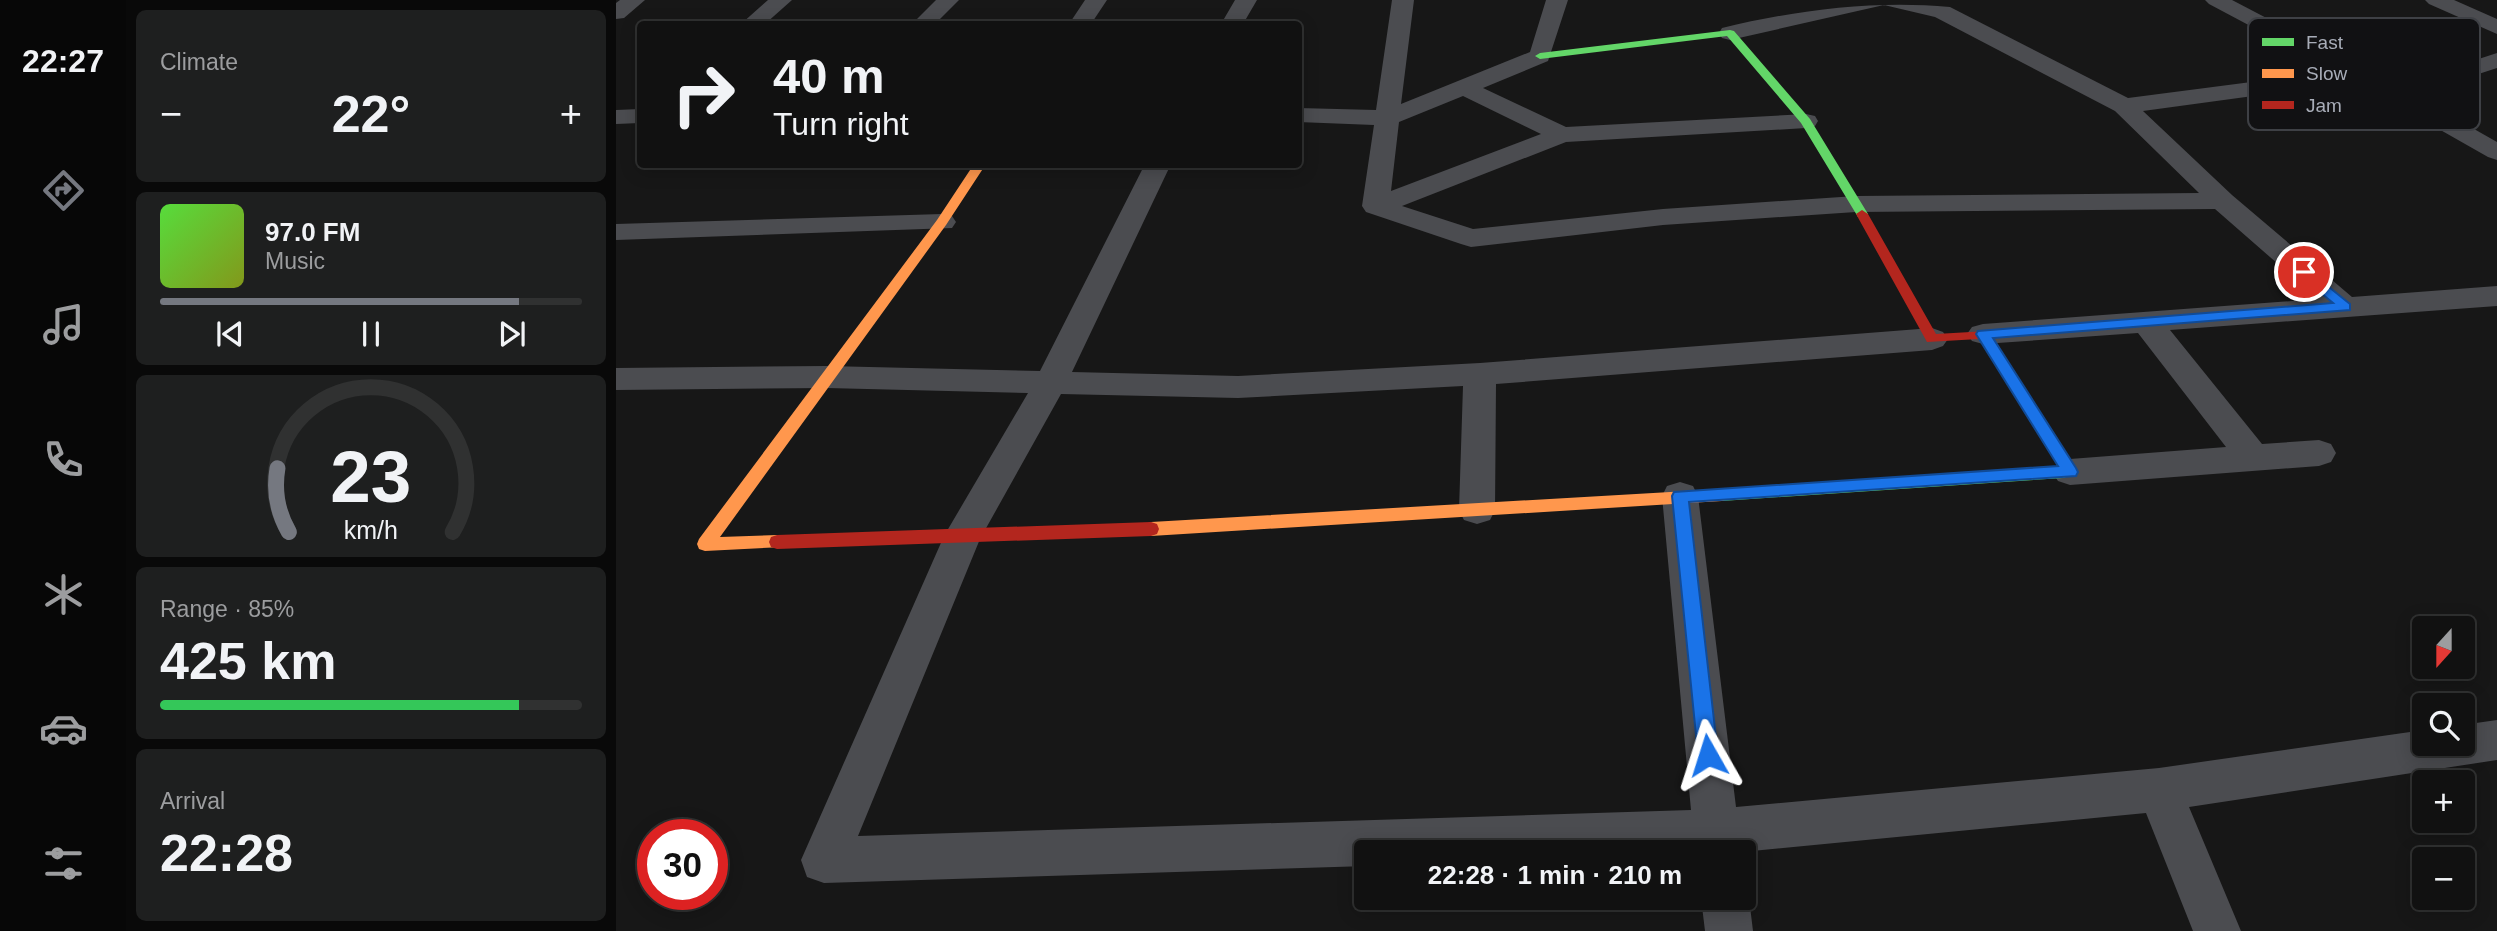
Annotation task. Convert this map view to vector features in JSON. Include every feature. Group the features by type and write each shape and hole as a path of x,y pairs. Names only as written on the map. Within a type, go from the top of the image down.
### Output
{"street":[{"path":"616,12 634,0"},
{"path":"756,21 781,0"},
{"path":"926,21 948,0"},
{"path":"1082,21 1096,0"},
{"path":"1234,21 1246,0"},
{"path":"1376,206 1403,0"},
{"path":"1540,55 1557,0"},
{"path":"1302,115 1388,118 1540,55 1730,33 1877,0"},
{"path":"1891,0 1942,12 2124,106 2222,201 2345,307"},
{"path":"2216,0 2251,18"},
{"path":"2435,0 2476,18"},
{"path":"2480,20 2497,27"},
{"path":"1730,33 1807,121 1932,339"},
{"path":"2480,66 2497,60"},
{"path":"1463,87 1562,135"},
{"path":"2124,106 2248,90"},
{"path":"616,117 637,116"},
{"path":"1376,206 1562,135 1807,121"},
{"path":"2458,130 2497,152"},
{"path":"977,168 942,222 705,544 1224,527 2070,472 2319,453"},
{"path":"1156,168 1051,382 963,536 824,860 1354,849"},
{"path":"1376,206 1471,238 1663,217 1856,204 2222,201"},
{"path":"616,232 942,222"},
{"path":"616,379 827,377 1238,387 1480,374 2497,296"},
{"path":"2146,322 2253,457"},
{"path":"1983,334 2070,472"},
{"path":"1477,510 1480,374"},
{"path":"1680,496 1717,840"},
{"path":"1734,840 2160,790 2497,740"},
{"path":"2160,790 2217,931"},
{"path":"1726,910 1729,931"}],"traffic: fast":[{"path":"1540,56 1730,33 1806,121 1862,214"},
{"path":"1722,495 2063,472"}],"traffic: slow":[{"path":"777,542 705,544 942,222 977,168"},
{"path":"1151,529 1722,495"}],"traffic: jam":[{"path":"1862,214 1932,339 1983,334 2070,472 2063,472"},
{"path":"777,542 1151,529"}],"route":[{"path":"1708,755 1680,496 2070,472 1983,334 2345,307 2304,272"}]}
